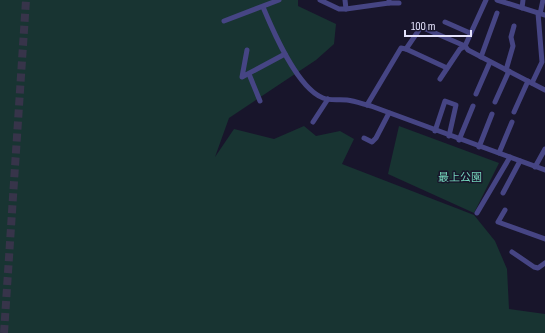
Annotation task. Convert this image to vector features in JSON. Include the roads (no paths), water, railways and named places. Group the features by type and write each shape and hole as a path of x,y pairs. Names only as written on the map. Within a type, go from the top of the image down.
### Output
{"street":[{"path":"224,21 279,0"},
{"path":"320,0 339,9 346,10 389,2 399,3"},
{"path":"345,0 346,10"},
{"path":"497,0 541,14"},
{"path":"522,8 523,0"},
{"path":"514,112 542,62 541,14 543,0"},
{"path":"440,79 460,49 465,46 484,1"},
{"path":"263,7 285,54 310,89 316,94 328,99 346,100 368,105 459,140 545,170"},
{"path":"481,57 497,14"},
{"path":"445,22 470,33"},
{"path":"495,102 507,70 513,46 511,37 514,26"},
{"path":"406,49 421,27 465,46 468,50 545,90"},
{"path":"368,105 401,48 447,68"},
{"path":"247,50 242,77 285,54"},
{"path":"476,94 490,62"},
{"path":"249,74 260,101"},
{"path":"312,122 328,99"},
{"path":"435,131 445,101 456,105 449,136"},
{"path":"459,140 473,106"},
{"path":"364,138 372,142 376,138 389,113"},
{"path":"479,146 492,114"},
{"path":"499,153 512,122"},
{"path":"535,167 545,149"},
{"path":"477,213 510,157"},
{"path":"503,193 520,161"},
{"path":"505,210 498,222 545,239"},
{"path":"512,252 534,267 538,268 545,263"}],"tunnel":[{"path":"4,333 26,0"}],"park label":[{"name":"最上公園","path":"460,177"}]}
